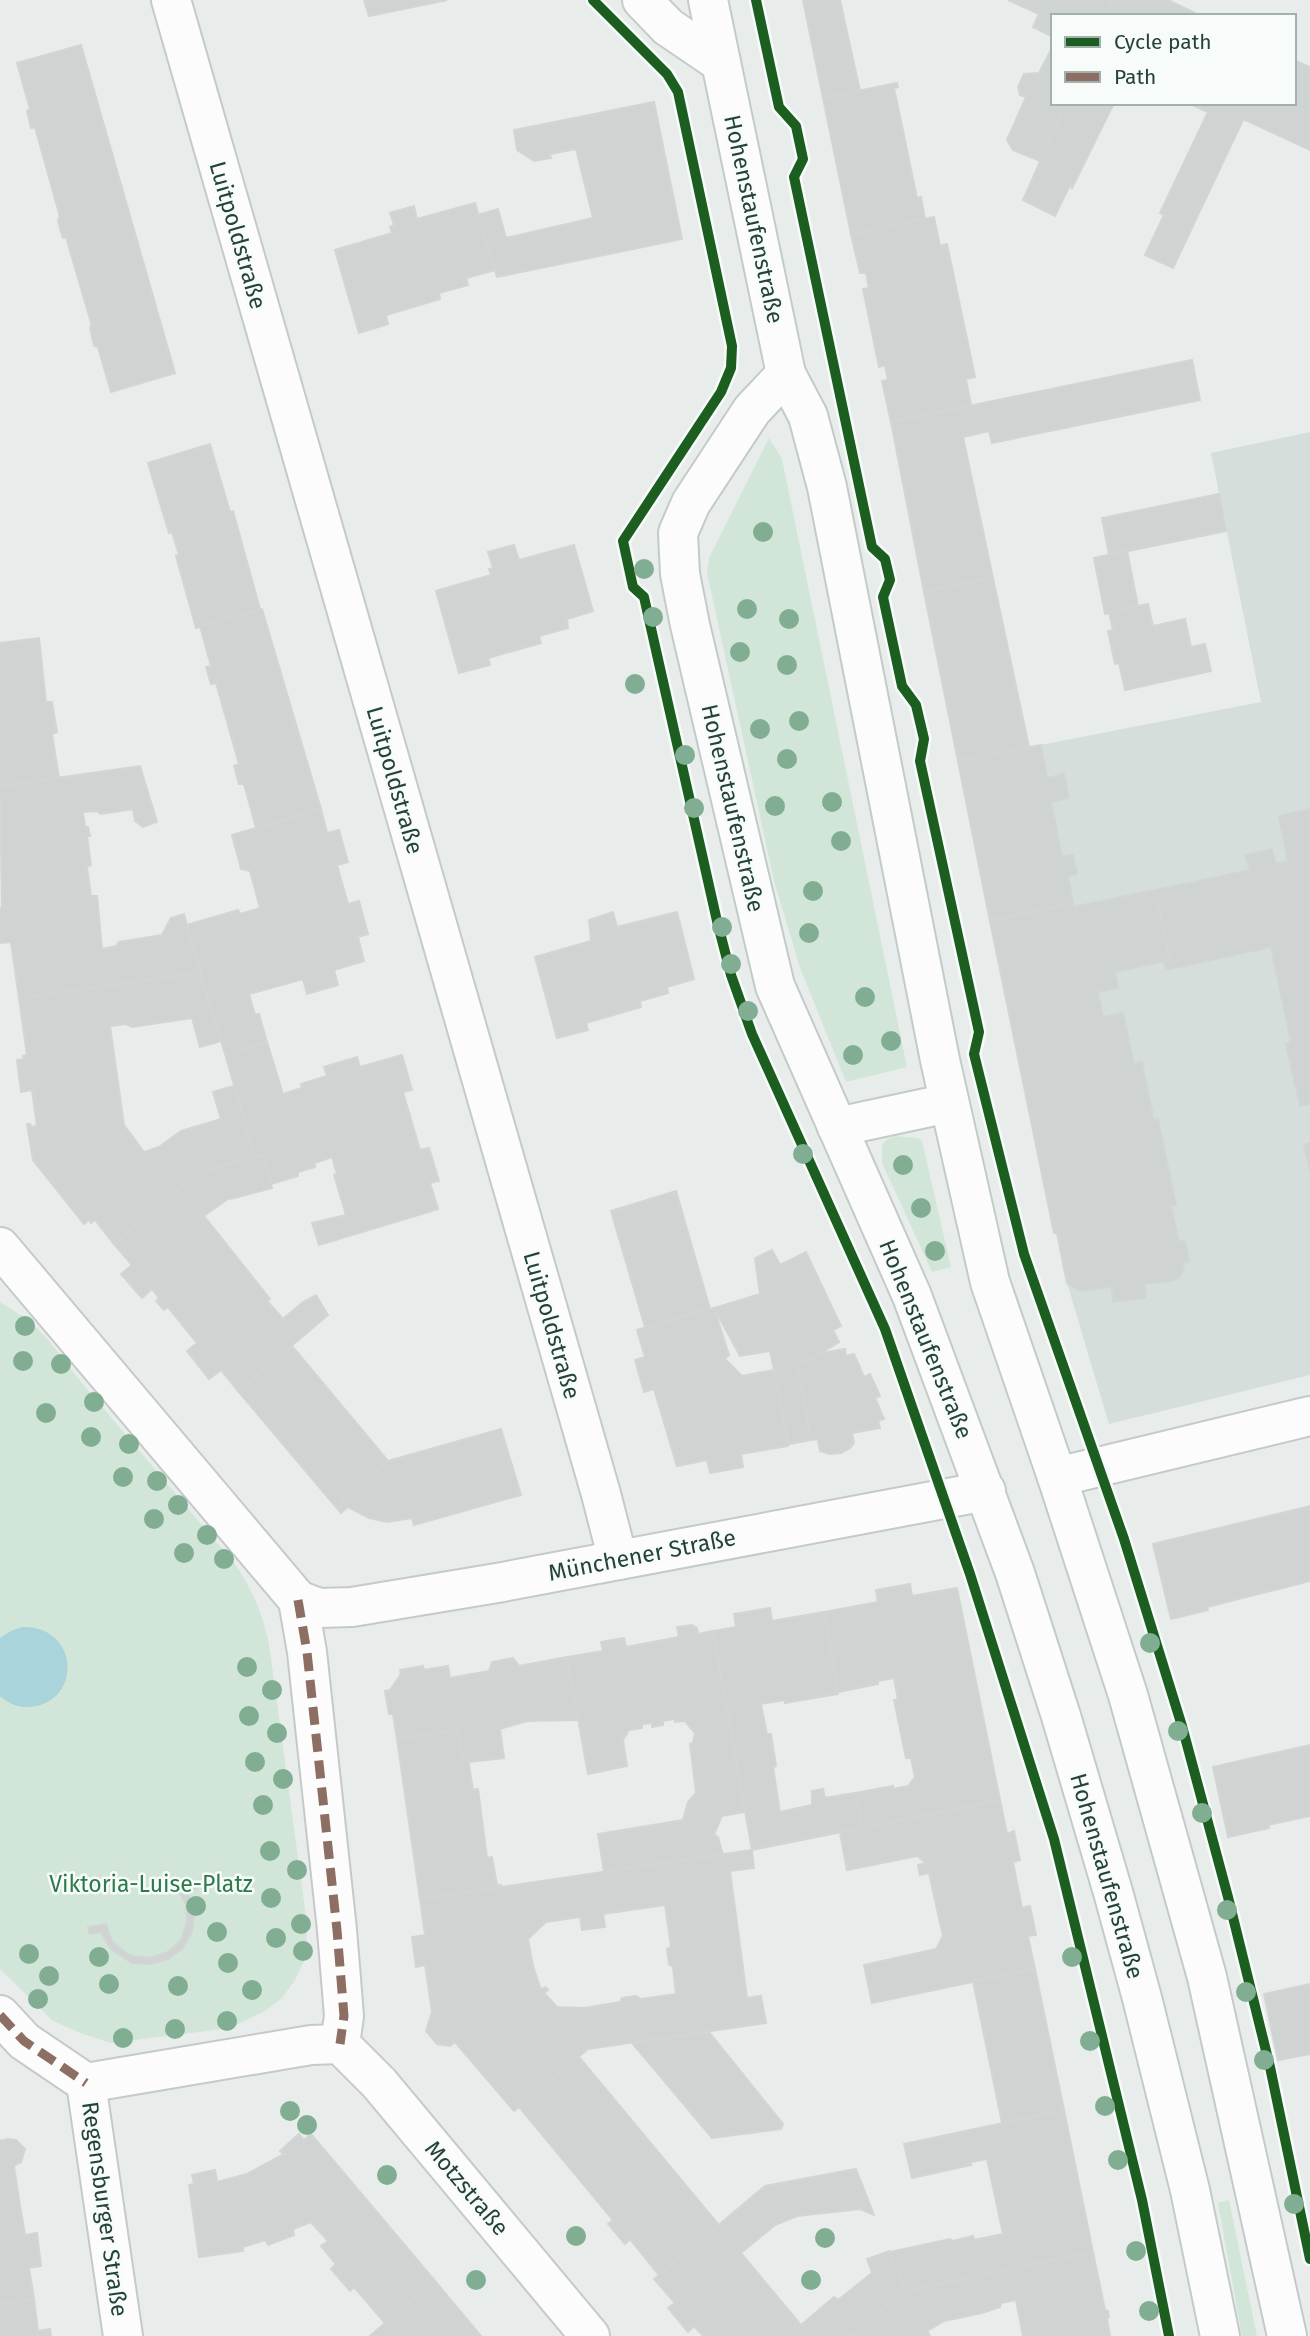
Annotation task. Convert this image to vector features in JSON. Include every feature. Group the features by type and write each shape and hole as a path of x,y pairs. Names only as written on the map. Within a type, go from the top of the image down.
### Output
{"main road":[{"name":"Luitpoldstraße","path":"171,0 598,1481 618,1560"},
{"path":"642,0 668,27 721,64"},
{"name":"Hohenstaufenstraße","path":"708,0 786,374 808,416 827,487 949,1103 989,1282 1057,1477 1128,1695 1207,1977 1287,2336"},
{"name":"Hohenstaufenstraße","path":"786,374 752,410 691,503 678,533 680,574 775,986 912,1296 1016,1573 1113,1892 1190,2190 1220,2336"},
{"path":"837,1126 949,1103"},
{"path":"0,1247 298,1600 307,1652 344,2016 340,2044 311,2045 86,2083 23,2041 0,2015"},
{"path":"1057,1477 1310,1416"},
{"name":"Münchener Straße","path":"298,1600 319,1608 352,1607 986,1491"},
{"name":"Motzstraße","path":"340,2044 379,2083 590,2336"},
{"name":"Regensburger Straße","path":"86,2083 123,2336"}],"shaded area":[{"path":"1310,432 1310,1375 1109,1424 1067,1283 1057,1233 1054,1233 958,761 1261,702 1211,453"}],"green space":[{"path":"769,438 782,459 907,1067 846,1082 800,968 774,881 707,573 709,558"},
{"path":"895,1136 918,1138 922,1141 951,1267 932,1272 882,1163 882,1145"},
{"name":"Viktoria-Luise-Platz","path":"0,1302 30,1321 50,1342 235,1564 252,1593 263,1622 269,1644 307,1924 306,1957 295,1980 282,1998 265,2011 230,2028 111,2043 53,2021 0,1969"},
{"path":"1229,2200 1257,2336 1242,2336 1218,2203"}],"water":[{"path":"22,1627 41,1630 55,1638 64,1651 68,1665 66,1680 59,1693 47,1703 29,1707 13,1704 0,1696 0,1638"}],"building":[{"path":"364,0 447,0 369,16"},
{"path":"803,0 840,0 860,91 823,98"},
{"path":"1008,0 1113,0 1107,14 1051,14 1051,36 1033,27 1039,14"},
{"path":"1113,0 1168,0 1197,14 1107,14"},
{"path":"81,45 175,373 111,392 98,347 94,346 92,326 66,237 63,238 61,232 58,220 60,217 35,127 31,128 27,111 30,109 17,63"},
{"path":"1051,50 1051,105 1065,105 1040,161 1013,150 1007,140 1026,97 1020,95 1018,87 1024,74 1039,73"},
{"path":"1296,61 1310,67 1310,150 1243,119 1250,105 1296,105"},
{"path":"897,83 898,87 894,88 917,198 921,197 925,219 851,234 823,98"},
{"path":"654,102 682,239 497,277 478,215 498,209 506,238 593,218 576,149 550,154 551,158 534,161 517,150 514,130"},
{"path":"1065,105 1113,105 1055,216 1023,200"},
{"path":"1192,105 1250,105 1173,268 1145,255 1164,215 1160,213 1208,112"},
{"path":"475,203 495,270 466,278 468,285 439,293 440,299 386,315 388,324 359,333 335,250 392,233 390,227 394,225 390,213 414,206 417,219"},
{"path":"934,217 940,246 947,244 975,377 966,379 971,405 891,422 882,381 888,380 885,365 879,367 863,289 869,288 866,273 860,273 851,234"},
{"path":"1192,360 1200,400 992,443 989,431 963,437 993,578 924,592 891,422"},
{"path":"210,444 230,512 233,511 260,609 196,628 176,556 179,555 172,532 169,533 148,463"},
{"path":"1219,494 1226,531 1109,555 1102,518"},
{"path":"514,545 519,560 574,545 593,611 567,619 568,628 539,636 541,643 488,658 490,665 459,673 436,591 491,575 489,569 493,568 488,552"},
{"path":"1127,551 1138,606 1105,614 1094,558"},
{"path":"993,578 1029,747 958,761 924,592"},
{"path":"1148,604 1153,626 1185,619 1191,647 1205,644 1211,671 1125,690 1119,663 1115,664 1108,631 1113,630 1109,612"},
{"path":"262,609 321,809 256,828 244,784 239,784 234,766 239,764 216,683 211,684 206,667 211,666 200,626"},
{"path":"39,638 46,702 52,702 57,732 52,734 59,778 0,786 0,643"},
{"path":"1041,745 1047,778 1064,774 1069,798 1051,802 1062,857 1073,855 1077,874 1068,876 1073,903 990,921 958,761"},
{"path":"140,766 157,822 143,827 135,821 133,809 101,814 96,811 83,812 85,827 88,827 90,836 87,836 91,865 87,867 91,896 97,896 102,949 116,946 119,942 162,935 171,918 184,914 200,973 19,998 11,942 1,943 0,935 0,786"},
{"path":"321,809 327,833 339,830 348,862 337,865 348,904 359,901 368,934 358,937 364,961 334,970 338,985 307,994 303,979 249,994 255,1015 259,1014 267,1042 225,1054 187,925 238,910 240,914 260,908 250,871 241,869 232,835"},
{"path":"1310,809 1310,1104 1300,1106 1286,1044 1291,1042 1271,947 1166,970 1164,961 1170,960 1155,890 1250,870 1245,855 1272,849 1276,864 1288,862 1279,816"},
{"path":"1155,890 1170,960 1115,972 1118,988 1098,992 1103,1017 1123,1013 1134,1064 1142,1062 1154,1120 1158,1119 1176,1205 1171,1206 1179,1242 1185,1241 1189,1261 1183,1263 1184,1268 1179,1278 1144,1284 1146,1298 1113,1302 1112,1287 1080,1291 1067,1283 1057,1233 1054,1233 990,921 1073,903 1073,907"},
{"path":"613,912 617,927 677,912 694,979 667,987 668,993 640,1001 641,1007 586,1023 588,1030 557,1038 535,957 591,941 589,920"},
{"path":"200,973 221,1041 200,1047 192,1018 132,1027 126,1024 110,1026 124,1125 144,1152 159,1147 181,1131 221,1119 213,1092 234,1086 255,1157 198,1173 114,1244 95,1220 84,1224 33,1160 27,1124 37,1126 32,1090 21,1092 17,1060 24,1059 23,1056 27,1055 19,998"},
{"path":"267,1042 283,1094 302,1088 301,1084 327,1076 324,1067 357,1057 360,1067 402,1055 412,1090 403,1092 420,1150 429,1148 439,1181 430,1183 438,1209 319,1245 312,1223 346,1215 334,1175 337,1174 332,1157 315,1163 315,1167 298,1172 298,1176 271,1184 262,1155 255,1157 225,1054"},
{"path":"1310,1143 1310,1171 1304,1145"},
{"path":"262,1155 272,1188 229,1198 204,1216 283,1319 316,1295 328,1315 238,1391 221,1370 209,1379 187,1351 197,1343 168,1307 164,1310 156,1301 159,1298 152,1289 142,1298 121,1274 132,1265 114,1244 198,1173"},
{"path":"676,1191 710,1309 645,1327 611,1211"},
{"path":"772,1250 780,1265 806,1252 841,1326 833,1330 839,1342 806,1362 797,1364 811,1440 789,1444 770,1351 740,1356 714,1308 760,1294 755,1258"},
{"path":"714,1308 729,1355 725,1359 742,1376 774,1370 788,1446 741,1454 743,1467 710,1473 707,1460 677,1466 654,1389 644,1392 635,1360 645,1357 637,1330"},
{"path":"292,1346 388,1461 342,1500 348,1507 341,1513 238,1391"},
{"path":"845,1349 846,1356 854,1354 864,1377 870,1374 880,1396 875,1398 884,1419 878,1421 880,1428 852,1433 854,1443 850,1448 841,1453 830,1454 820,1451 818,1439 811,1440 797,1364 823,1353"},
{"path":"501,1429 521,1495 414,1525 412,1518 387,1522 369,1518 348,1507 342,1500 388,1461"},
{"path":"1310,1506 1310,1581 1171,1619 1153,1544"},
{"path":"910,1584 912,1596 957,1588 1000,1800 862,1828 855,1793 908,1786 915,1777 911,1758 906,1758 894,1700 898,1700 894,1678 838,1692 824,1612 878,1602 876,1590"},
{"path":"770,1608 772,1621 824,1612 838,1694 761,1704 767,1734 771,1734 780,1812 812,1805 812,1791 823,1789 825,1798 855,1793 862,1828 752,1850 713,1631 736,1627 734,1614"},
{"path":"692,1625 697,1628 698,1634 713,1631 745,1812 722,1816 714,1834 718,1837 723,1855 604,1872 598,1834 683,1820 688,1802 696,1793 690,1744 693,1743 695,1733 685,1721 675,1722 675,1719 652,1727 652,1723 642,1724 642,1728 629,1730 623,1740 627,1766 588,1774 567,1657 603,1651 601,1642 624,1638 626,1647 679,1637 677,1627"},
{"path":"567,1657 578,1720 527,1721 500,1729 504,1758 469,1762 468,1759 462,1760 458,1730 397,1739 393,1714 389,1714 385,1691 390,1690 401,1674 400,1670 448,1666 450,1678 489,1671 492,1662 513,1658 519,1666"},
{"path":"458,1730 462,1760 468,1759 473,1790 478,1789 487,1858 492,1857 497,1885 501,1887 420,1899 397,1739"},
{"path":"1310,1745 1310,1816 1228,1837 1213,1767"},
{"path":"1000,1800 1007,1834 1014,1831 1020,1860 1013,1862 1022,1908 1030,1906 1036,1935 1028,1936 1035,1969 872,2003 864,1965 936,1949 943,1936 929,1873 920,1875 918,1865 926,1863 917,1856 847,1870 840,1833"},
{"path":"752,1850 754,1868 730,1871 747,1998 761,1996 766,2023 588,2049 514,2111 455,2042 450,2046 437,2044 426,2031 432,2012 425,1965 416,1967 412,1937 425,1935 420,1899","holes":["665,1905 671,1947 667,1949 669,1964 673,1967 676,1994 641,1999 636,1996 622,1998 620,2002 584,2008 557,2007 544,1993 548,1990 546,1987 540,1987 528,1939 546,1922 580,1917 582,1930 605,1927 603,1914"]},
{"path":"194,1881 198,1887 188,1894 194,1913 192,1932 183,1948 168,1959 150,1964 132,1963 111,1949 101,1932 90,1934 88,1927 106,1924 112,1941 126,1953 151,1958 168,1952 181,1940 187,1922 186,1904 179,1892"},
{"path":"1035,1969 1064,2110 1002,2123 973,1981"},
{"path":"1310,1984 1310,2054 1278,2060 1264,1994"},
{"path":"709,2032 783,2124 781,2129 712,2138 632,2043"},
{"path":"579,2057 719,2225 659,2275 630,2239 625,2244 608,2224 613,2220 519,2107"},
{"path":"1064,2110 1093,2252 905,2291 890,2252 950,2239 953,2241 973,2236 974,2240 1003,2234 987,2159 912,2178 904,2144"},
{"path":"299,2134 304,2140 311,2134 435,2281 385,2323 354,2287 350,2291 331,2269 336,2264 321,2246 328,2241 311,2222 293,2229 294,2235 268,2245 265,2240 243,2247 243,2251 199,2257 189,2185 194,2184 192,2175 215,2170 217,2182 247,2174 284,2154 280,2151"},
{"path":"0,2140 16,2140 25,2149 21,2162 14,2166 25,2235 37,2233 41,2266 29,2268 34,2299 0,2304"},
{"path":"856,2169 874,2215 860,2209 797,2216 775,2225 741,2253 801,2325 834,2297 838,2300 872,2273 867,2259 889,2251 905,2291 851,2336 703,2336 694,2326 688,2332 668,2308 675,2303 654,2279 765,2186"},
{"path":"1093,2252 1105,2310 1108,2311 1110,2336 1023,2336 1016,2300 1001,2303 1000,2307 982,2313 944,2321 927,2331 905,2291"},
{"path":"435,2281 481,2336 370,2336 385,2323"},
{"path":"905,2291 930,2336 851,2336"},
{"path":"34,2299 38,2331 50,2329 51,2336 0,2336 0,2304"}],"marked path":[{"path":"298,1600 307,1652 337,1930 344,2016 340,2044"},
{"path":"0,2015 24,2041 86,2083"}],"cycle path":[{"path":"593,0 667,74 678,92 732,346 731,368 721,392 623,541 633,587 644,597 731,975 752,1034 885,1329 970,1574 1054,1839 1142,2200 1169,2336"},
{"path":"756,0 779,107 796,126 803,159 794,177 872,547 885,559 890,580 883,597 902,686 916,705 924,739 920,761 979,1032 974,1054 1024,1254 1124,1539 1182,1726 1270,2067 1310,2259"}]}
